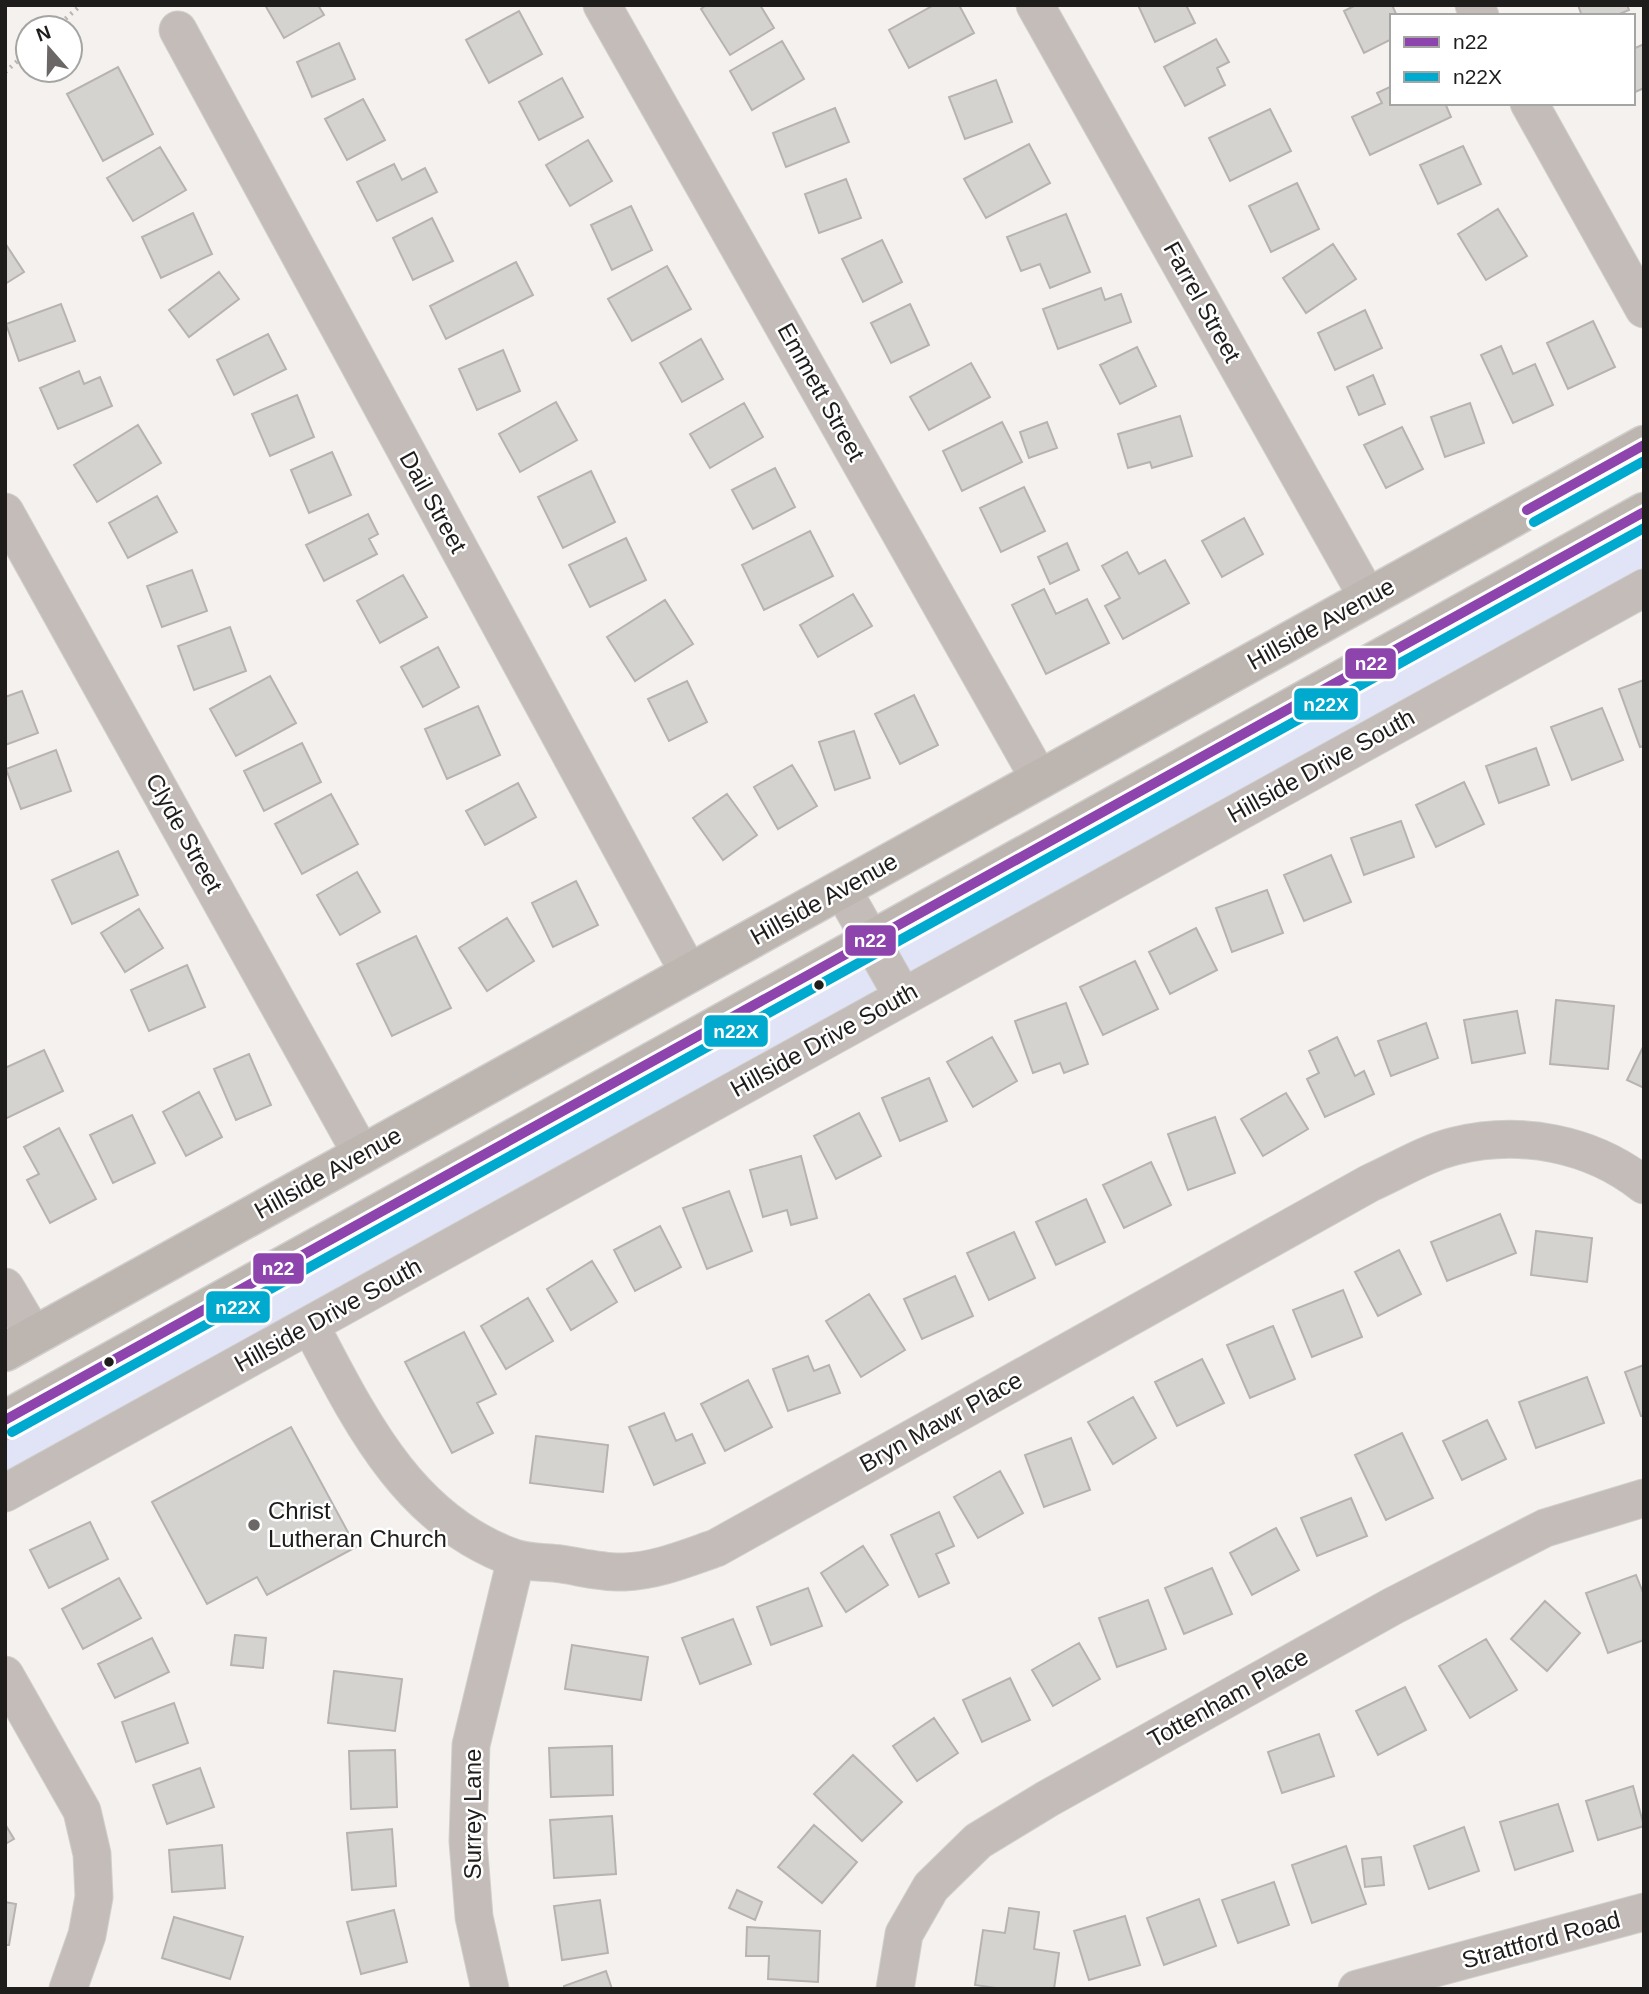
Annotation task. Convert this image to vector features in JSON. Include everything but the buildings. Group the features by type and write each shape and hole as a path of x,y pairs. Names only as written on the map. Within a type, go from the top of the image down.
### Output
{"main road":[{"name":"Hillside Avenue","path":"20,1344 1644,445"},
{"path":"5,1420 1644,512"}],"street":[{"name":"Emmett Street","path":"601,5 1040,780"},
{"name":"Farrel Street","path":"1035,5 1368,598"},
{"name":"Dail Street","path":"178,30 689,974"},
{"path":"1530,105 1644,309"},
{"name":"Clyde Street","path":"5,512 362,1155"},
{"name":"Hillside Drive South","path":"5,1493 1644,588"},
{"path":"842,889 903,997"},
{"name":"Bryn Mawr Place","path":"310,1325 357,1414 408,1486 434,1512 471,1538 516,1559 624,1573 671,1564 716,1548 1370,1182 1453,1146 1508,1138 1545,1141 1583,1152 1628,1173 1644,1185"},
{"path":"5,1286 20,1344"},
{"name":"Tottenham Place","path":"895,1989 904,1934 931,1887 978,1841 1047,1799 1393,1606 1545,1528 1644,1498"},
{"name":"Surrey Lane","path":"490,1989 474,1917 469,1854 471,1745 516,1559"},
{"path":"5,1675 82,1811 92,1854 94,1897 87,1935 68,1989"},
{"name":"Strattford Road","path":"1357,1989 1644,1912"}],"shaded area":[{"path":"1644,512 1644,588 5,1494 5,1420"}],"transit line":[{"name":"n22","path":"1527,510 1644,445"},
{"name":"n22X","path":"1534,522 1644,461"},
{"name":"n22","path":"5,1420 1644,512"},
{"name":"n22X","path":"12,1432 1644,528"}],"place":[{"name":"Christ Lutheran Church","path":"254,1525"}]}
